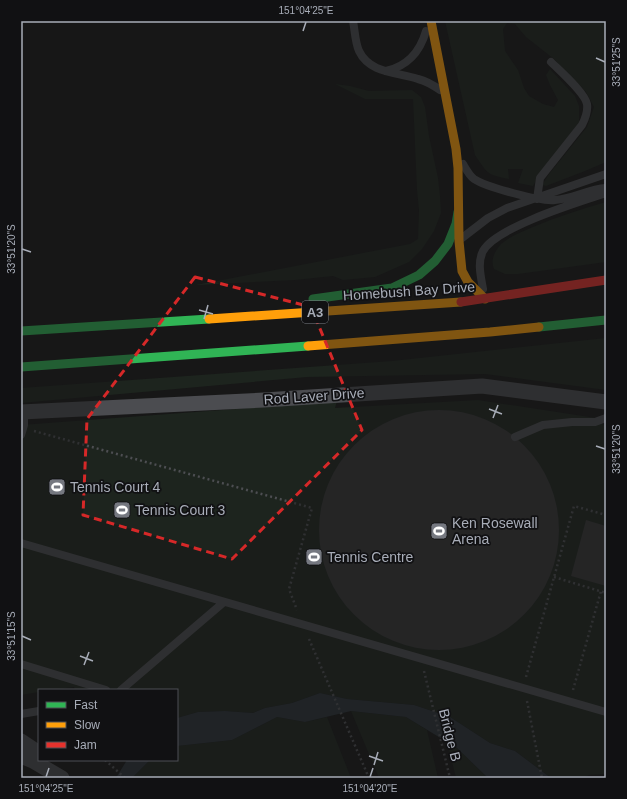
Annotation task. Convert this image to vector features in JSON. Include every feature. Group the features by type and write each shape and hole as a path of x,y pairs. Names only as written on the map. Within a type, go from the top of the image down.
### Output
{"highway":[{"path":"430,21 446,93 456,149 458,168 460,263 464,277 485,302"},
{"path":"307,300 392,288 419,275 435,262 448,244 456,224 458,212"},
{"path":"530,292 606,274"},
{"name":"Homebush Bay Drive","path":"21,331 485,302 530,292 606,280"},
{"path":"144,323 260,306"},
{"name":"A3","path":"21,367 354,342 489,329 606,320"},
{"path":"21,325 66,328"}],"street":[{"name":"Rod Laver Drive","path":"22,412 264,400 482,386 606,402"},
{"path":"21,741 38,752"},
{"path":"21,756 63,778"},
{"path":"47,761 63,778"}],"lane":[{"path":"353,21 360,51 367,61 383,71 418,79 433,85 446,93"},
{"path":"383,71 400,66 412,59 420,46 430,21"},
{"path":"537,199 540,178 582,125 586,117 587,102 574,85 551,62"},
{"path":"456,149 466,169 474,179 485,184 537,199 549,201 560,200 590,190 606,188"},
{"path":"435,262 488,218 508,208 606,174"},
{"path":"485,302 480,273 480,263 483,251 492,240 516,226 606,192"},
{"path":"22,412 22,431"},
{"path":"515,437 543,425 572,422 595,422 606,418"},
{"path":"21,543 606,712"},
{"path":"122,689 224,602"},
{"path":"21,664 103,689"},
{"path":"21,714 38,711"}],"path":[{"path":"22,431 312,508 289,590 369,778"},
{"path":"542,778 524,688 574,506 606,515"},
{"path":"554,577 606,592"},
{"path":"570,702 601,591"},
{"name":"Bridge B","path":"421,659 450,778"},
{"path":"106,761 125,778"}],"highlighted area":[{"path":"195,277 311,307 362,430 232,559 83,515 87,419"}],"shaded area":[{"path":"445,21 606,21 606,162 546,186 542,185 549,174 587,127 594,107 586,92 554,59 526,37 515,24 507,23 503,29 505,51 518,70 524,88 529,96 543,104 554,107 558,100 546,75 550,69 575,96 579,106 579,123 541,171 533,186 518,183 523,169 508,169 509,179 496,176 488,172 475,155"},
{"path":"335,84 369,91 412,90 421,97 425,107 429,136 438,178 441,213 434,231 422,249 409,262 375,277 343,280 333,276 295,280 196,285 410,244 418,239 419,210 413,99 365,99"},
{"path":"606,202 606,262 518,274 505,274 494,269 493,259 495,253 501,244 508,239 520,232 551,220"},
{"path":"606,338 606,390 485,374 307,377 21,403 21,388 392,361"},
{"name":"Tennis Centre","path":"478,400 596,418 606,427 606,774 589,775 582,778 551,778 515,751 490,743 450,717 414,705 347,699 320,693 292,703 265,708 253,713 225,711 198,712 178,718 178,689 75,689 74,687 38,689 38,692 21,695 21,425 337,401 335,408"},
{"path":"320,693 347,699 414,705 450,717 490,743 515,751 551,778 488,778 457,748 406,717 351,711 305,722 277,717 232,740 178,746 178,718 198,712 225,711 253,713 265,708 292,703"},
{"path":"351,711 406,717 427,730 438,778 379,778"},
{"path":"277,717 305,722 327,717 351,778 132,778 149,761 178,761 178,746 232,740"},
{"path":"447,742 457,748 488,778 456,778"},
{"path":"126,761 149,761 132,778 116,778"}],"building":[{"name":"Ken Rosewall Arena","path":"439,410 462,412 485,419 506,430 524,445 539,463 550,484 557,507 559,530 557,553 550,576 539,597 524,615 506,630 485,641 462,648 439,650 416,648 393,641 372,630 354,615 339,597 328,576 321,553 319,530 321,507 328,484 339,463 354,445 372,430 393,419 416,412"},
{"path":"586,520 606,526 606,586 571,576"}],"traffic: fast":[{"path":"313,299 392,288 419,275 435,261 448,244 456,224 458,212"},
{"path":"21,331 209,319"},
{"path":"539,327 606,320"},
{"path":"21,367 308,346"}],"traffic: slow":[{"path":"431,21 456,149 458,168 459,241 462,271 468,282 485,299"},
{"path":"209,319 461,302"},
{"path":"308,346 539,327"}],"traffic: jam":[{"path":"461,302 606,280"}],"place":[{"name":"Tennis Court 4","path":"57,487"},
{"name":"Tennis Court 3","path":"122,510"},
{"name":"Ken Rosewall Arena","path":"439,531"},
{"name":"Tennis Centre","path":"314,557"}]}
